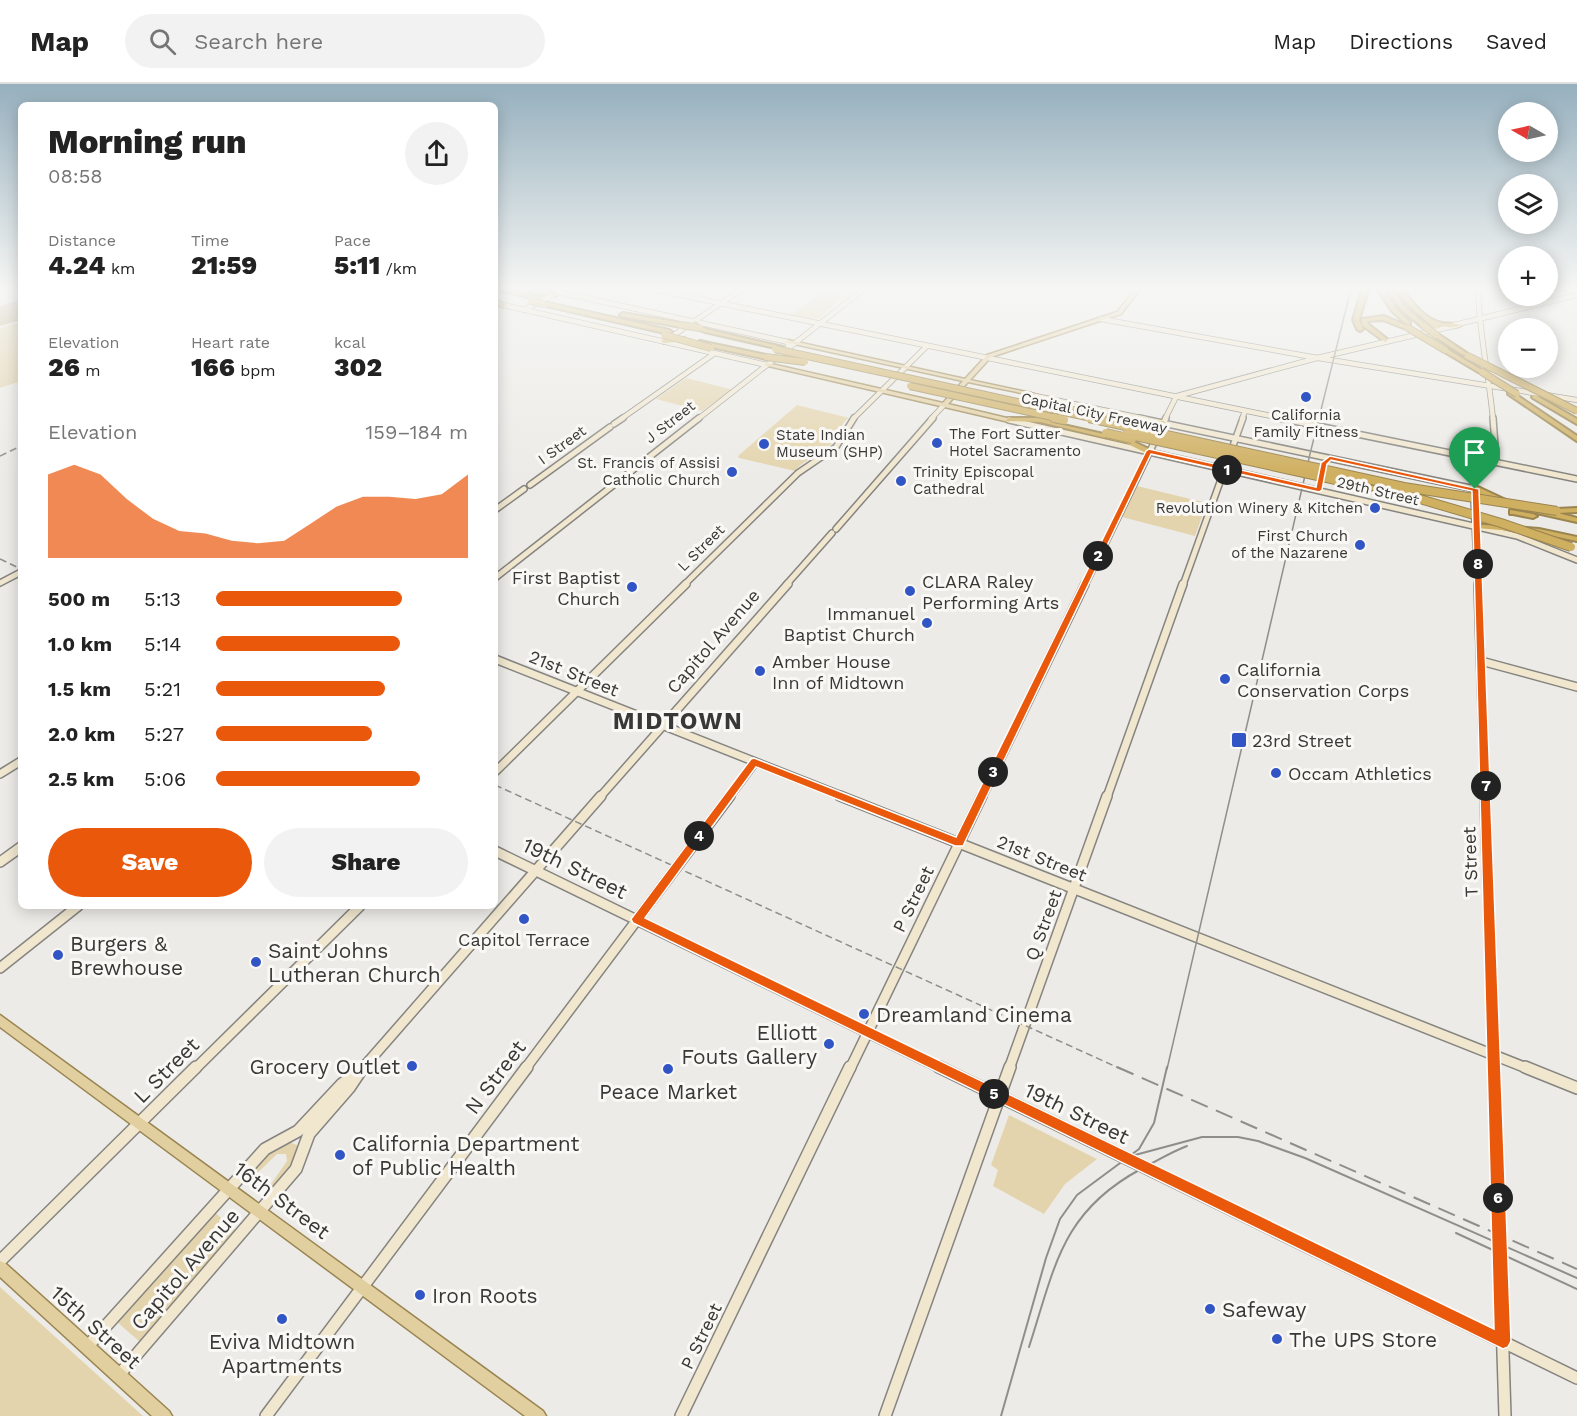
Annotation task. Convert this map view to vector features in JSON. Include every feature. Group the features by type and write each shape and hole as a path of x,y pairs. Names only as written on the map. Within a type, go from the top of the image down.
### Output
{"highway":[{"path":"719,351 768,361"},
{"path":"730,351 768,361"},
{"name":"Capital City Freeway","path":"740,351 768,361 805,362 1225,448 1403,491 1574,548"},
{"name":"Capital City Freeway","path":"799,351 821,359 935,388 1207,452 1403,491 1557,511 1577,510"},
{"path":"1447,351 1482,372 1577,439"},
{"path":"1461,351 1577,422"},
{"path":"1468,356 1556,398 1577,412"},
{"path":"935,388 1060,406 1159,427 1225,448"},
{"path":"935,388 1084,432 1137,444 1149,451"},
{"path":"1513,393 1577,431"},
{"path":"1029,394 1045,404 1058,408 1159,427"},
{"path":"1009,420 1040,419 1207,452"},
{"path":"1475,489 1520,507 1577,520"},
{"path":"1403,491 1515,516 1577,533"},
{"path":"1515,516 1577,526"},
{"path":"1476,526 1527,529 1577,539"}],"main road":[{"name":"I Street","path":"498,508 711,351"},
{"name":"J Street","path":"498,576 779,351"},
{"path":"813,351 1029,394"},
{"name":"L Street","path":"498,769 798,473 836,447 850,422 922,351"},
{"path":"952,351 1577,479"},
{"path":"986,358 1006,351"},
{"path":"1279,351 1577,400"},
{"path":"1176,397 1347,351"},
{"path":"1474,467 1496,459 1490,386 1484,351"},
{"name":"Capitol Avenue","path":"119,1376 299,1164 303,1146 310,1132 353,1083 360,1071 986,358"},
{"name":"29th Street","path":"768,361 944,405 1476,526 1528,539 1577,560"},
{"name":"P Street","path":"681,1416 1159,427 1176,397"},
{"name":"Q Street","path":"885,1416 1245,411"},
{"path":"1159,427 1202,431 1475,489"},
{"name":"T Street","path":"1472,457 1481,661 1505,1416"},
{"path":"1319,490 1324,463 1330,458"},
{"path":"0,583 18,574"},
{"name":"21st Street","path":"498,660 1577,1088"},
{"path":"1481,661 1577,687"},
{"path":"0,774 18,762"},
{"name":"N Street","path":"266,1416 754,762"},
{"path":"0,862 18,849"},
{"name":"19th Street","path":"498,852 1577,1378"},
{"path":"0,968 74,909"},
{"name":"L Street","path":"0,1261 357,909"},
{"name":"16th Street","path":"0,1020 538,1416"},
{"name":"Capitol Avenue","path":"87,1347 269,1146 303,1127 346,1079 360,1071"},
{"path":"288,1137 296,1138 303,1146"},
{"name":"15th Street","path":"0,1268 164,1416"}],"shaded area":[{"path":"0,351 18,351 18,382 0,388"},
{"path":"686,378 731,390 702,411 656,399"},
{"path":"797,405 849,418 828,447 795,471 739,458 738,456"},
{"path":"1137,486 1207,503 1195,536 1122,517"},
{"path":"1009,1115 1097,1159 1065,1184 1044,1214 993,1186 998,1170 991,1165"},
{"path":"286,1141 297,1145 299,1149 295,1165 269,1195 265,1193 287,1161 286,1154 277,1154 249,1181 245,1178 273,1148"},
{"path":"213,1211 238,1232 141,1343 115,1320"},
{"path":"0,1287 143,1416 0,1416"}],"tram line":[{"path":"1167,1069 1336,351"},
{"path":"1001,1416 1046,1258 1060,1219 1077,1195 1139,1149 1154,1123 1167,1067"},
{"path":"1135,1155 1202,1137 1238,1137 1258,1141 1305,1158 1577,1278"},
{"path":"1029,1347 1055,1267 1077,1223 1093,1204 1114,1186 1141,1169 1187,1146"},
{"path":"1456,1233 1577,1289"}],"railway":[{"path":"0,456 18,447"},
{"path":"0,559 18,568"},
{"path":"498,786 1121,1069"},
{"path":"1117,1067 1577,1269"}],"place":[{"name":"California Family Fitness","path":"1306,397"},
{"name":"The Fort Sutter Hotel Sacramento","path":"937,443"},
{"name":"State Indian Museum (SHP)","path":"764,444"},
{"name":"St. Francis of Assisi Catholic Church","path":"732,472"},
{"name":"Trinity Episcopal Cathedral","path":"901,481"},
{"name":"Revolution Winery & Kitchen","path":"1375,508"},
{"name":"First Church of the Nazarene","path":"1360,545"},
{"name":"First Baptist Church","path":"632,587"},
{"name":"CLARA Raley Performing Arts","path":"910,591"},
{"name":"Immanuel Baptist Church","path":"927,623"},
{"name":"Amber House Inn of Midtown","path":"760,671"},
{"name":"California Conservation Corps","path":"1225,679"},
{"name":"23rd Street","path":"1239,740"},
{"name":"Occam Athletics","path":"1276,773"},
{"name":"Capitol Terrace","path":"524,919"},
{"name":"Burgers & Brewhouse","path":"58,955"},
{"name":"Saint Johns Lutheran Church","path":"256,962"},
{"name":"Dreamland Cinema","path":"864,1014"},
{"name":"Elliott Fouts Gallery","path":"829,1044"},
{"name":"Grocery Outlet","path":"412,1066"},
{"name":"Peace Market","path":"668,1069"},
{"name":"California Department of Public Health","path":"340,1155"},
{"name":"Iron Roots","path":"420,1295"},
{"name":"Safeway","path":"1210,1309"},
{"name":"Eviva Midtown Apartments","path":"282,1319"},
{"name":"The UPS Store","path":"1277,1339"}],"district":[{"name":"MIDTOWN","path":"678,721"}],"route":[{"path":"1149,451 1319,490 1324,463 1330,458 1475,489 1503,1341 637,919 754,762 959,843 1149,451"}]}
